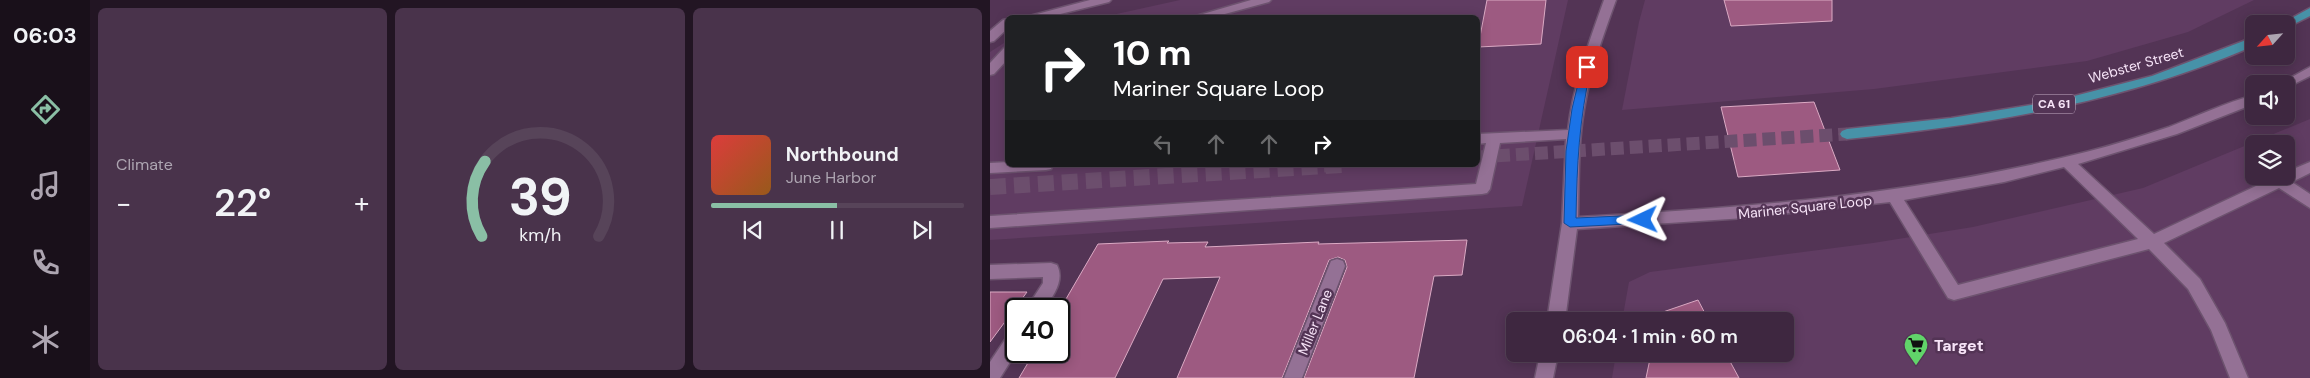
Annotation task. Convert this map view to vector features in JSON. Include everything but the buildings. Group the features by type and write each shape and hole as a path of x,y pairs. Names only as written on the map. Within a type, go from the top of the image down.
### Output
{"main road":[{"path":"2295,20 2310,11"},
{"name":"Webster Street","path":"1847,134 1973,119 2086,97 2168,75 2245,45"}],"street":[{"path":"1043,15 1105,0"},
{"path":"1206,15 1265,0"},
{"path":"1557,312 1570,223 1574,134 1584,77 1610,0"},
{"path":"990,26 1005,22"},
{"path":"990,38 1005,24"},
{"path":"990,71 1005,54"},
{"path":"990,71 1005,67"},
{"path":"2295,79 2310,71"},
{"name":"Mariner Square Loop","path":"1570,223 1705,217 1895,196 1961,186 2067,162 2172,131 2245,103"},
{"path":"1480,139 1574,134"},
{"path":"990,222 1482,189 1494,138"},
{"path":"2067,162 2194,284 2219,328 2239,378"},
{"path":"990,168 1009,167"},
{"path":"2295,174 2310,167"},
{"path":"1895,196 1954,293 2152,242 2272,185"},
{"path":"2286,185 2310,202"},
{"name":"Miller Lane","path":"1293,378 1338,266"},
{"path":"990,272 1051,270 1051,284 1042,298"},
{"path":"990,378 1005,355"},
{"path":"1544,378 1547,362"}],"shaded area":[{"path":"1180,0 1568,0 1522,206 990,240 990,52 1005,42 1005,167 1480,167 1480,15 1112,15"},
{"path":"1645,0 2254,0 2188,32 2087,61 1874,89 1622,110"},
{"path":"2310,119 2310,378 1612,378 1615,362 1794,362 1794,312 1624,312 1629,282 1650,272 1873,243 1973,227 2143,188 2245,146 2245,185 2295,185 2295,135 2271,135"}],"tunnel":[{"path":"1480,157 1847,134"},
{"path":"990,187 1310,167"}],"place":[{"name":"Target","path":"1916,366"}],"route":[{"path":"1587,67 1577,109 1572,151 1570,223 1643,220"}]}
